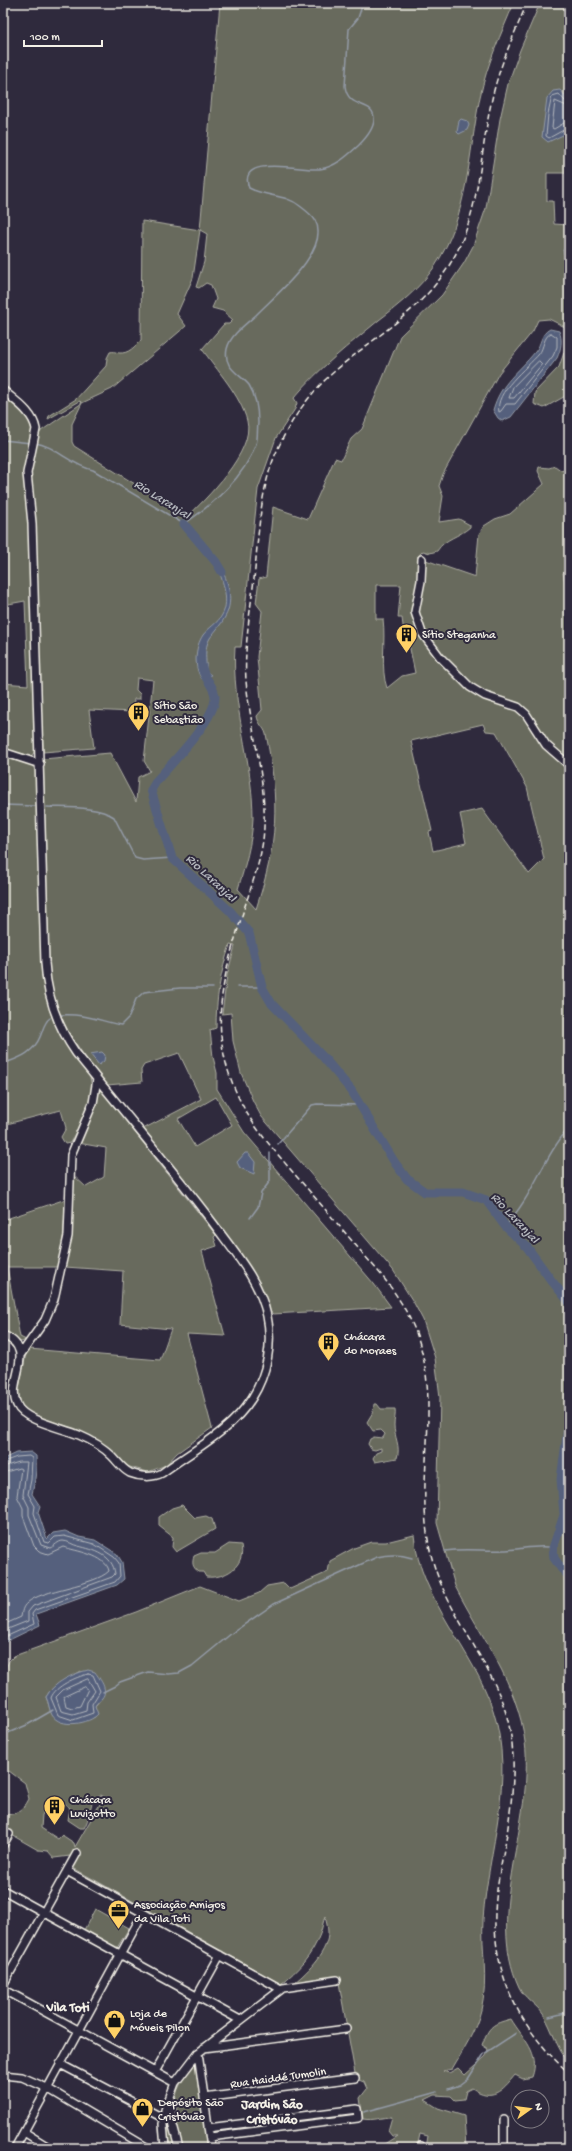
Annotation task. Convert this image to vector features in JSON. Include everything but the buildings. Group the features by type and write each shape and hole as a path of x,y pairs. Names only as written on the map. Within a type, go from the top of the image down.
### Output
{"street":[{"path":"3,390 33,418 36,429 27,474 32,522 45,963 48,991 62,1030 76,1053 191,1194 245,1267 261,1295 267,1316 270,1341 266,1365 252,1399 227,1426 156,1476 142,1476 130,1473 123,1469 107,1451 95,1443 23,1413 16,1405 14,1393 21,1354 45,1320 54,1299 68,1236 71,1155 92,1102 97,1079"},
{"path":"422,559 421,581 415,612 422,634 440,657 470,687 485,696 518,707 526,714 546,745 569,765"},
{"path":"3,752 40,764"},
{"path":"3,1335 18,1347 21,1354"},
{"path":"3,1845 9,1834"},
{"path":"3,1985 77,1853"},
{"path":"67,1871 282,1988"},
{"path":"3,1890 240,2020"},
{"path":"15,2148 143,1913"},
{"path":"155,2072 220,1954"},
{"path":"168,2147 163,2118 171,2093 175,2083 201,2050 282,1988 337,1980"},
{"path":"3,1989 175,2083"},
{"path":"201,2050 346,2029"},
{"path":"201,2050 204,2098 211,2148"},
{"path":"60,2064 163,2118"},
{"path":"3,2075 22,2077 47,2088 148,2148"},
{"name":"Rua Haiddé Tumolin","path":"204,2098 355,2078"},
{"path":"171,2093 172,2122 179,2148"},
{"path":"208,2128 357,2109 358,2118 210,2137"},
{"path":"504,2120 504,2148"},
{"path":"24,2132 50,2148"}],"green space":[{"path":"220,3 514,3 486,73 476,119 466,184 455,226 446,246 435,266 416,289 335,357 294,398 297,403 295,409 276,438 258,489 241,647 235,647 236,690 250,775 253,818 250,845 238,889 256,909 269,863 273,842 275,802 266,734 257,716 262,710 257,657 262,611 256,603 259,579 266,577 273,507 308,519 335,458 341,460 351,439 362,429 400,336 442,295 464,263 473,246 486,208 500,119 508,84 520,50 540,3 569,3 569,173 547,173 547,201 553,201 554,224 569,225 569,394 544,408 534,404 535,392 559,367 567,344 567,328 549,319 538,320 533,331 499,373 443,474 439,486 443,496 439,522 459,519 470,525 470,527 448,540 437,551 430,553 423,551 417,557 475,577 479,534 484,526 495,519 510,514 544,484 538,471 539,467 549,468 555,466 562,471 569,466 569,571 563,573 569,600 569,2062 561,2051 543,2014 521,1991 510,1958 507,1928 508,1897 523,1803 526,1772 525,1742 515,1700 507,1681 455,1586 437,1523 440,1397 435,1358 423,1320 393,1270 261,1116 253,1101 241,1073 233,1041 231,1013 222,1014 227,975 235,946 230,945 219,986 216,1028 210,1030 213,1057 217,1073 217,1089 244,1132 374,1284 391,1307 273,1314 269,1311 198,1198 143,1129 201,1099 179,1053 144,1065 141,1070 142,1082 107,1085 75,1043 67,1029 60,1014 51,982 49,963 43,759 110,753 136,802 138,777 150,771 144,761 153,680 137,678 136,690 140,694 140,699 134,699 133,712 89,710 94,748 43,752 35,534 30,475 38,436 41,431 82,403 72,424 72,442 74,446 175,509 181,516 186,518 227,474 244,446 247,433 247,421 239,402 228,383 202,349 224,324 229,324 233,320 223,311 212,308 216,299 211,285 206,283 199,288 196,287 204,262 207,234 200,230","holes":["376,585 401,585 398,618 402,618 404,633 412,632 413,635 409,644 415,673 402,676 387,688 383,663 383,619 376,619","483,724 486,731 496,732 527,787 544,859 529,874 482,809 460,814 466,843 433,851 429,832 432,831 411,741","216,1097 232,1125 195,1147 178,1119"]},
{"path":"142,221 200,230 193,278 177,314 186,326 112,389 82,403 80,401 48,419 49,416 76,399 106,366 107,358 110,352 126,352 132,349 141,340"},
{"path":"3,395 29,418 32,430 23,475 29,522 35,750 32,756 3,749 3,683 28,685 25,601 3,605"},
{"path":"3,755 30,763 36,771 41,963 44,985 48,1006 60,1035 69,1049 88,1072 91,1082 90,1098 85,1114 70,1143 65,1144 61,1137 66,1128 61,1110 3,1125"},
{"path":"99,1087 216,1235 214,1237 217,1246 202,1251 225,1336 187,1334 212,1428 177,1453 166,1465 148,1472 126,1466 116,1454 97,1440 80,1431 30,1413 22,1407 18,1393 26,1354 29,1349 160,1360 171,1329 120,1324 123,1271 65,1267 71,1237 73,1175 86,1187 104,1177 106,1148 78,1143 96,1104"},
{"path":"66,1199 63,1239 57,1267 7,1267 20,1337 26,1340 21,1342 3,1331 3,1220"},
{"path":"374,1404 377,1404 381,1409 395,1409 394,1429 398,1445 397,1458 375,1462 373,1458 376,1453 381,1451 381,1448 375,1450 371,1449 368,1444 370,1439 374,1437 383,1438 385,1434 381,1430 373,1431 367,1422 373,1412"},
{"path":"182,1505 195,1518 206,1516 212,1519 215,1529 176,1552 172,1547 173,1537 159,1526 159,1517 172,1508"},
{"path":"414,1535 418,1559 426,1581 436,1603 473,1666 484,1688 493,1710 499,1736 502,1762 501,1788 483,1919 485,1976 481,2010 469,2040 452,2069 443,2071 449,2073 458,2068 465,2075 486,2056 488,2049 482,2045 489,2030 499,2022 511,2019 529,2046 534,2061 534,2068 532,2077 523,2079 515,2075 506,2086 496,2093 485,2094 472,2088 466,2091 464,2099 455,2100 451,2096 435,2095 425,2100 438,2108 464,2116 466,2148 426,2148 428,2136 420,2134 417,2148 378,2148 397,2136 392,2136 388,2131 392,2117 371,2120 363,2119 360,2098 367,2089 364,2082 356,2079 338,1977 295,1982 317,1960 325,1946 328,1932 325,1916 317,1942 309,1956 299,1968 281,1984 66,1864 70,1856 54,1858 48,1851 38,1850 3,1830 3,1815 19,1812 29,1799 25,1783 9,1771 3,1776 3,1675 9,1661 14,1656 136,1612 200,1586 239,1601 259,1593 267,1586 284,1583 290,1589 328,1572 330,1561 354,1548 371,1542 386,1542","holes":["81,1671 102,1698 95,1706 95,1717 73,1723 62,1722 52,1713 46,1697 49,1692 61,1682","101,1795 104,1797 75,1847 74,1843 62,1835 58,1839 41,1828 42,1815 52,1802 63,1802 70,1808 68,1820 80,1828 84,1828 94,1798"]},
{"path":"229,1544 241,1545 242,1552 237,1565 232,1570 220,1576 206,1577 203,1572 199,1572 194,1567 194,1556 201,1553 215,1553"},
{"path":"95,1909 129,1928 117,1948 84,1930"},
{"path":"194,2063 196,2064 207,2148 181,2148 175,2123 174,2104 180,2085"},
{"path":"168,2111 174,2143 172,2145 167,2139 166,2134"},
{"path":"354,2112 355,2115 214,2133 212,2132"}],"water":[{"path":"560,90 569,100 569,128 563,135 548,142 542,137 547,98 553,91"},
{"path":"461,119 467,121 469,125 467,130 459,134 457,132 459,121"},
{"path":"569,244 569,271 563,250"},
{"path":"550,329 559,331 561,338 560,351 557,358 511,417 502,421 493,410 496,400 505,385 535,352 544,334"},
{"path":"216,562 227,581 230,603 225,617 208,642 206,671 211,675 202,679 196,663 198,645 203,635 222,615 226,602 224,588"},
{"path":"102,1052 105,1055 104,1061 99,1065 90,1054"},
{"path":"245,1153 248,1153 255,1162 254,1174 240,1168 237,1162"},
{"path":"31,1452 36,1456 36,1475 32,1494 40,1506 38,1512 47,1539 53,1533 65,1531 79,1537 95,1540 117,1554 122,1562 124,1579 117,1585 36,1614 40,1625 3,1643 3,1459 16,1453"},
{"path":"88,1670 95,1672 101,1681 105,1692 95,1706 98,1714 89,1720 75,1724 61,1722 52,1715 46,1697 54,1687 64,1679"}],"waterway":[{"path":"35,443 49,447 77,464 93,470 184,524 206,508 236,479 251,456 257,442 258,423 257,409 253,394 249,385 233,370 227,361 227,349 235,334 299,272 309,258 315,245 318,232 315,220 304,209 288,199 262,193 249,188 248,177 252,171 261,167 273,166 312,169 326,168 346,156 359,145 369,133 374,123 373,113 366,106 351,99 347,94 345,86 349,29 358,18 363,3"},
{"name":"Rio Laranjal","path":"3,440 31,443"},
{"name":"Rio Laranjal","path":"184,524 216,562 222,572"},
{"name":"Rio Laranjal","path":"202,667 204,675 214,693 215,697 213,706 201,728 157,780 151,790 172,858 230,911 249,933 262,987 272,1004 324,1058 351,1090 395,1163 407,1179 425,1192 463,1192 486,1200 505,1226 527,1247 569,1302"},
{"path":"3,805 35,806"},
{"path":"47,807 82,808 107,813 114,817 135,858 143,860 172,858"},
{"path":"237,987 262,987"},
{"path":"60,1015 84,1016 121,1025 129,1017 136,999 144,992 180,988 213,988"},
{"path":"3,1064 24,1055 33,1048 37,1043 45,1024 50,1018"},
{"path":"278,1144 312,1105 360,1105"},
{"path":"505,1226 523,1203 552,1151 569,1128"},
{"path":"250,1218 258,1207 261,1193 270,1181 270,1153"},
{"name":"Rio Laranjal","path":"569,1421 561,1479 564,1515 553,1548 554,1558 569,1576"},
{"path":"445,1551 510,1550 542,1547 553,1548"},
{"path":"103,1692 120,1682 148,1672 168,1674 179,1673 192,1666 232,1633 274,1604 377,1557 395,1555 412,1558"},
{"path":"3,1735 27,1725 53,1710"},
{"path":"549,2017 569,2012"},
{"path":"448,2089 460,2085 468,2079 484,2054 516,2033"},
{"path":"364,2112 437,2092"}],"railway":[{"path":"527,3 507,51 495,87 478,184 468,225 450,264 438,282 424,298 392,326 341,366 316,389 293,420 275,454 271,466 264,494 260,522 246,656 248,701 259,760 264,800 263,840 258,865 237,931 225,977 220,1022 222,1045 228,1069 237,1094 249,1117 272,1148 386,1281 405,1309 415,1330 423,1357 427,1384 428,1411 425,1491 429,1545 443,1588 497,1689 505,1710 512,1741 513,1772 511,1803 498,1883 495,1913 499,1960 505,1981 524,2021 552,2057 569,2073"}],"place":[{"name":"Sítio Steganha","path":"406,654"},
{"name":"Sítio São Sebastião","path":"138,732"},
{"name":"Chácara do Moraes","path":"329,1362"},
{"name":"Chácara Luvizotto","path":"55,1826"},
{"name":"Associação Amigos da Vila Toti","path":"118,1930"},
{"name":"Loja de Móveis Pilon","path":"115,2040"},
{"name":"Depósito São Cristóvão","path":"142,2128"}],"district":[{"name":"Vila Toti","path":"68,2006"},
{"name":"Jardim São Cristóvão","path":"272,2110"}]}
